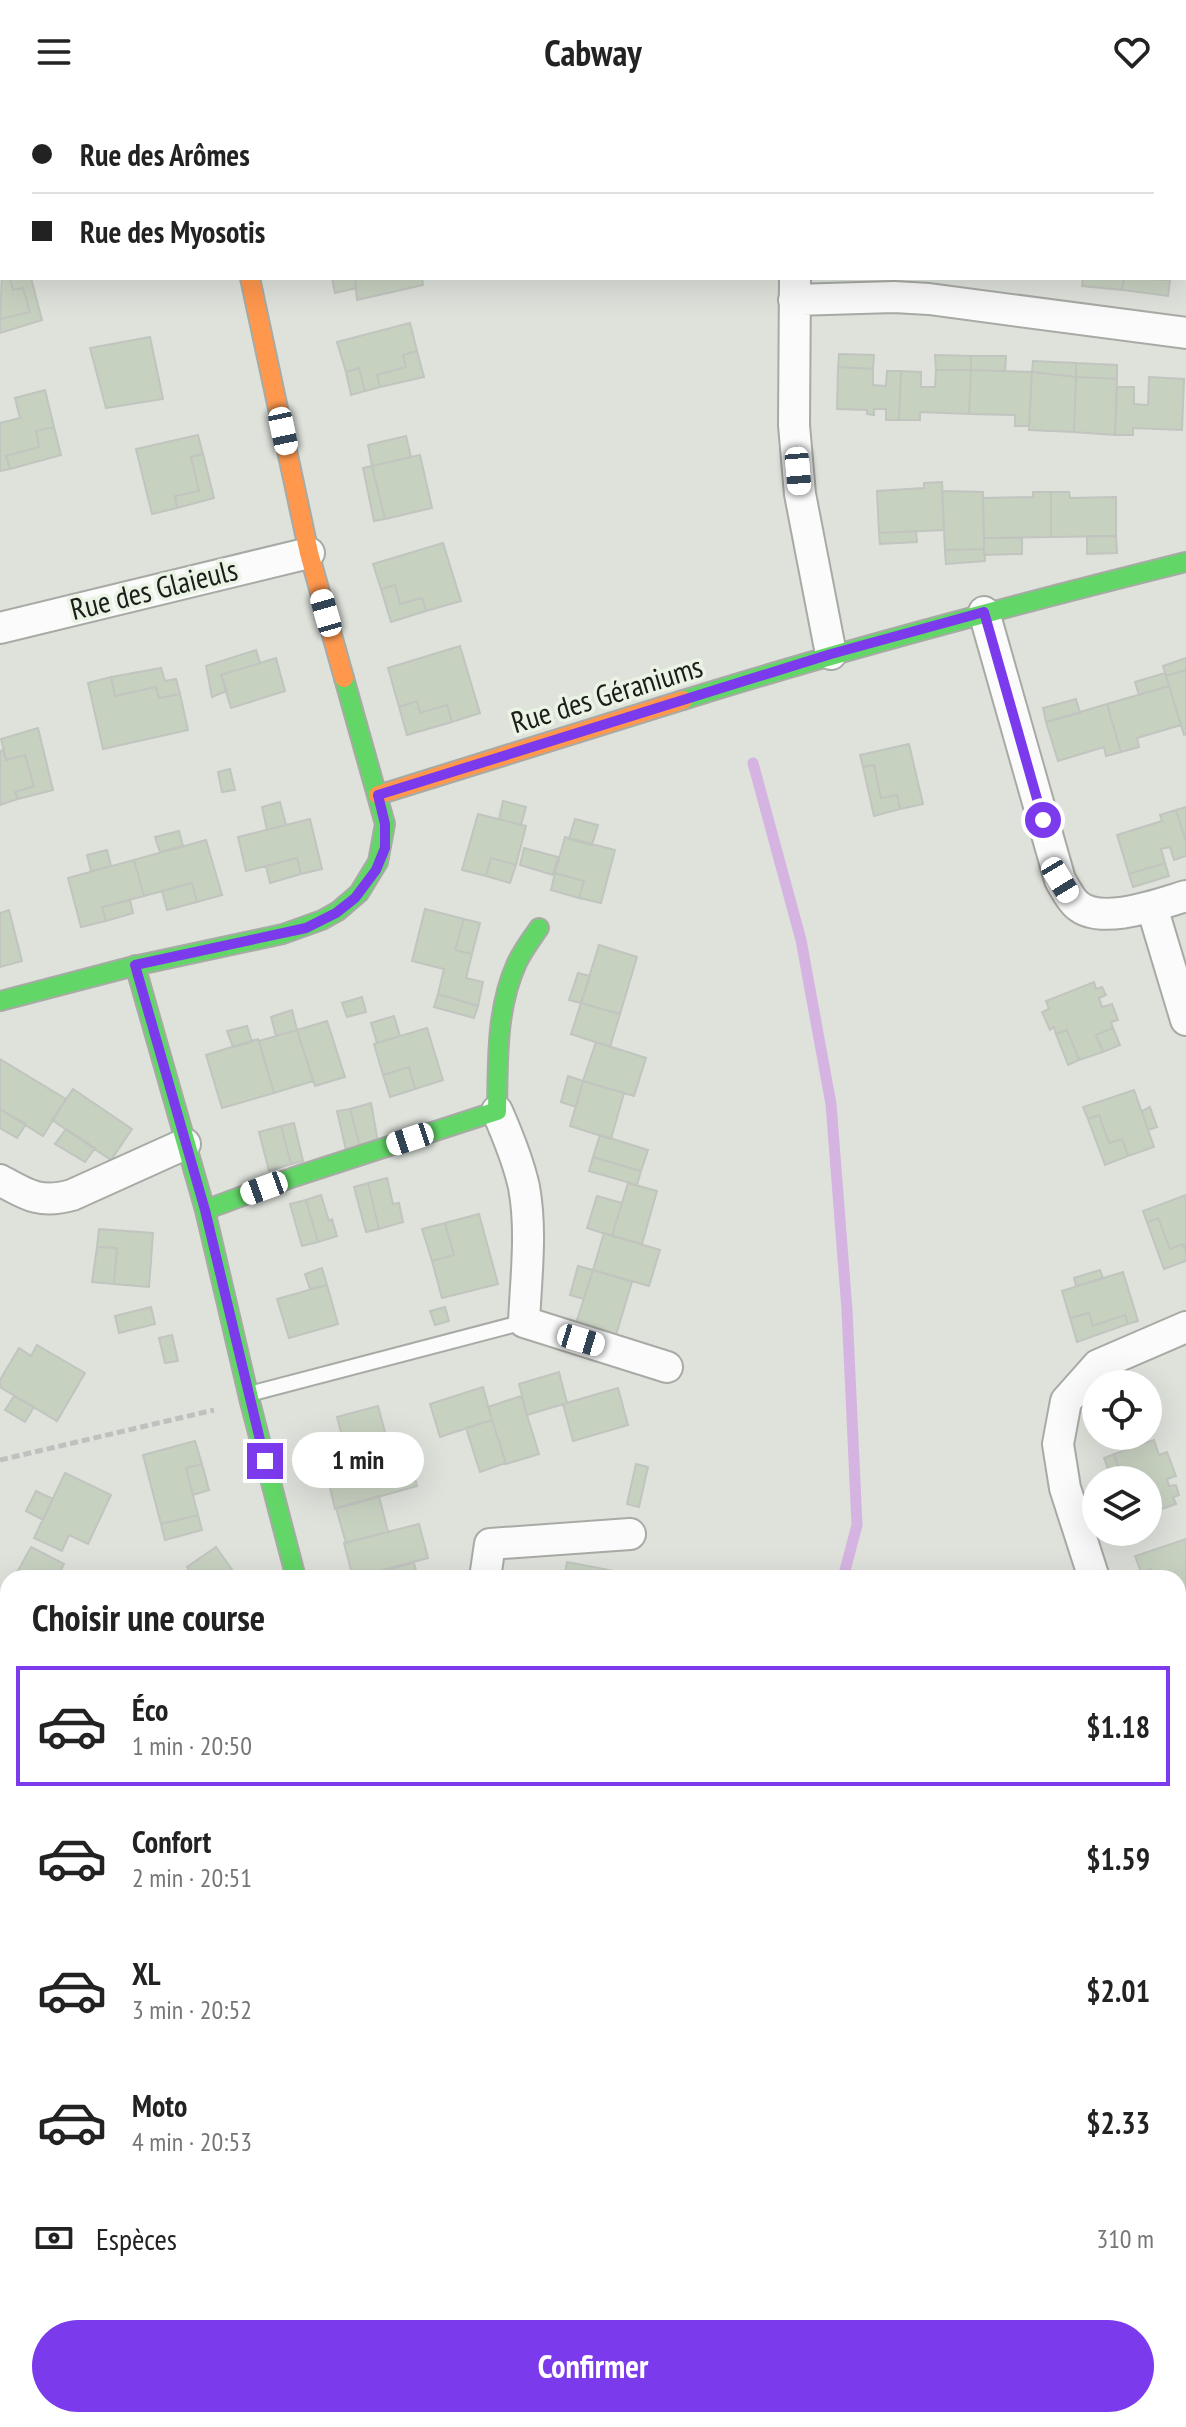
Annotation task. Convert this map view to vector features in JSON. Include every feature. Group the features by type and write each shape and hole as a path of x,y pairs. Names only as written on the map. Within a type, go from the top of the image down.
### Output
{"street":[{"path":"0,1001 135,965 306,928 336,913 355,898 376,870 385,848 385,824 378,795 309,553 250,280"},
{"path":"831,654 800,494 794,425 794,289 929,299 1186,333"},
{"name":"Rue des Glaieuls","path":"0,628 309,553"},
{"name":"Rue des Géraniums","path":"378,795 831,654 1186,562"},
{"path":"984,612 1060,880 1077,905 1095,914 1152,907 1186,896"},
{"path":"1152,907 1186,1020"},
{"path":"539,928 516,964 506,995 498,1048 497,1111 514,1151 524,1188 529,1233 524,1322 667,1367"},
{"path":"135,965 205,1210 294,1570"},
{"path":"205,1210 294,1177 497,1111"},
{"path":"0,1180 34,1197 56,1199 72,1195 185,1144"},
{"path":"1091,1570 1065,1488 1058,1444 1066,1401 1098,1365 1186,1327"},
{"path":"486,1570 490,1544 630,1534"}],"lane":[{"path":"249,1398 524,1322"}],"path":[{"path":"0,1460 249,1398"}],"building":[{"path":"2,280 10,280 13,290 23,288 30,312 0,319"},
{"path":"10,280 32,280 42,320 0,333 0,319 30,312 23,288 13,290"},
{"path":"332,280 355,280 356,288 335,293"},
{"path":"355,280 422,280 423,285 357,300"},
{"path":"1083,280 1124,280 1122,290 1082,286"},
{"path":"1124,280 1170,280 1168,296 1122,290"},
{"path":"410,323 417,351 403,355 406,367 377,375 380,387 365,391 359,368 346,372 337,342"},
{"path":"150,337 163,399 106,408 90,348"},
{"path":"417,351 424,377 380,387 377,375 406,367 403,355"},
{"path":"839,354 874,355 873,369 838,367"},
{"path":"935,355 971,356 971,370 936,370"},
{"path":"971,356 1006,356 1005,371 971,370"},
{"path":"1033,361 1076,363 1076,377 1032,372"},
{"path":"1076,363 1117,365 1117,379 1076,377"},
{"path":"838,367 873,369 873,385 886,386 887,371 901,371 899,420 886,420 886,409 874,409 874,415 867,414 867,410 837,409"},
{"path":"359,368 365,391 351,395 346,372"},
{"path":"936,370 971,370 969,414 920,412 920,420 899,420 901,371 921,372 921,387 935,387"},
{"path":"971,370 1032,372 1029,426 1015,426 1015,415 969,414"},
{"path":"1032,372 1076,377 1074,432 1029,430"},
{"path":"1076,377 1117,379 1115,435 1074,432"},
{"path":"1149,377 1184,379 1182,430 1133,428 1133,435 1115,435 1117,387 1134,387 1134,404 1148,405"},
{"path":"45,390 54,427 36,431 39,447 6,456 10,469 0,471 0,423 20,418 15,398"},
{"path":"54,427 61,455 10,469 6,456 39,447 36,431"},
{"path":"198,435 203,454 191,457 199,491 175,496 177,508 152,514 136,449"},
{"path":"406,436 411,457 372,466 368,445"},
{"path":"203,454 214,498 177,508 175,496 199,491 191,457"},
{"path":"420,455 432,508 385,519 372,466"},
{"path":"372,466 385,519 374,521 363,468"},
{"path":"942,482 944,530 879,533 877,491 924,488 924,483"},
{"path":"942,491 983,492 984,549 945,550"},
{"path":"1033,492 1051,492 1051,537 984,538 983,498 1033,497"},
{"path":"1051,492 1069,492 1070,498 1116,497 1116,536 1051,537"},
{"path":"916,531 917,542 880,544 879,533"},
{"path":"1087,536 1116,536 1117,553 1087,554"},
{"path":"984,538 1022,538 1022,554 984,555"},
{"path":"443,543 461,601 426,611 422,598 400,604 395,585 381,589 373,564"},
{"path":"984,549 985,561 946,564 945,550"},
{"path":"395,585 400,604 422,598 426,611 391,622 381,589"},
{"path":"460,646 480,713 452,722 447,705 420,713 417,701 399,707 388,668"},
{"path":"256,650 260,663 221,675 227,691 212,697 206,666"},
{"path":"276,658 285,691 231,708 221,675"},
{"path":"1186,658 1186,670 1166,676 1163,666"},
{"path":"161,668 165,681 176,679 180,694 159,698 156,687 115,696 111,677"},
{"path":"1186,670 1186,734 1184,735 1166,676"},
{"path":"1165,673 1169,686 1139,695 1135,682"},
{"path":"111,677 115,696 156,687 159,698 180,694 188,730 103,749 88,683"},
{"path":"1169,686 1181,725 1137,738 1139,747 1121,752 1107,704"},
{"path":"1076,699 1080,713 1046,722 1043,708"},
{"path":"417,701 420,713 447,705 452,722 407,735 399,707"},
{"path":"1107,704 1121,752 1106,756 1104,747 1058,761 1046,722"},
{"path":"38,728 53,790 18,799 15,792 34,786 25,755 6,760 1,739"},
{"path":"909,744 923,804 900,809 897,795 881,798 874,765 863,767 860,755"},
{"path":"3,750 6,760 25,755 34,786 15,792 18,799 0,805 0,751"},
{"path":"874,765 881,798 897,795 900,809 874,816 863,767"},
{"path":"230,769 235,790 222,792 218,772"},
{"path":"503,801 526,807 521,825 499,819"},
{"path":"280,802 286,825 267,830 262,807"},
{"path":"1186,807 1186,842 1176,810"},
{"path":"1176,810 1186,842 1186,856 1174,860 1170,847 1161,849 1165,863 1129,874 1117,835 1162,821 1160,815"},
{"path":"478,814 526,826 516,865 491,858 486,876 462,870"},
{"path":"310,819 322,869 301,874 297,858 246,871 238,837"},
{"path":"575,819 598,825 592,845 569,839"},
{"path":"179,831 183,846 160,852 155,837"},
{"path":"565,837 615,850 601,903 579,898 584,881 555,873"},
{"path":"206,840 222,895 197,902 192,883 144,896 134,860"},
{"path":"524,848 558,857 553,875 520,865"},
{"path":"107,850 111,866 91,871 87,855"},
{"path":"297,858 301,874 270,883 266,866"},
{"path":"491,858 516,865 510,883 486,876"},
{"path":"134,860 144,896 102,907 106,921 81,927 68,878"},
{"path":"1165,863 1169,876 1133,887 1129,874"},
{"path":"555,873 584,881 579,898 551,890"},
{"path":"192,883 197,902 167,910 162,891"},
{"path":"130,900 133,913 106,921 102,907"},
{"path":"425,909 464,919 455,950 472,954 466,978 483,982 478,1006 438,994 444,969 412,961"},
{"path":"9,910 22,961 0,967 0,913"},
{"path":"464,919 480,923 472,954 455,950"},
{"path":"599,945 637,957 620,1014 581,1003"},
{"path":"578,973 590,976 581,1003 569,1000"},
{"path":"1094,982 1096,989 1102,987 1106,995 1099,998 1102,1007 1112,1004 1118,1020 1111,1022 1113,1028 1096,1035 1103,1052 1079,1060 1067,1030 1056,1034 1054,1027 1050,1030 1042,1012 1049,1009 1046,1001"},
{"path":"438,994 478,1006 474,1018 434,1007"},
{"path":"362,997 366,1012 347,1017 342,1003"},
{"path":"581,1003 620,1014 610,1047 571,1034"},
{"path":"292,1010 297,1030 276,1036 271,1017"},
{"path":"394,1016 400,1036 377,1043 371,1023"},
{"path":"327,1021 345,1077 315,1086 297,1030"},
{"path":"247,1026 252,1042 233,1047 227,1031"},
{"path":"427,1028 443,1080 415,1089 409,1067 383,1075 374,1044"},
{"path":"1113,1028 1120,1045 1103,1052 1096,1035"},
{"path":"297,1030 313,1081 274,1093 259,1041"},
{"path":"1067,1030 1079,1060 1068,1065 1056,1034"},
{"path":"258,1039 274,1093 222,1108 206,1055"},
{"path":"596,1042 646,1058 634,1096 583,1081"},
{"path":"0,1059 66,1099 43,1136 0,1109"},
{"path":"409,1067 415,1089 390,1097 383,1075"},
{"path":"568,1076 583,1081 576,1107 561,1102"},
{"path":"583,1081 624,1093 611,1139 570,1126"},
{"path":"73,1089 132,1129 111,1160 52,1120"},
{"path":"1134,1090 1154,1147 1128,1156 1122,1139 1109,1143 1099,1115 1088,1119 1083,1107"},
{"path":"371,1103 378,1142 360,1146 350,1109"},
{"path":"1150,1107 1157,1127 1148,1130 1142,1111"},
{"path":"0,1109 26,1124 17,1138 0,1128"},
{"path":"350,1109 360,1146 346,1150 337,1111"},
{"path":"1099,1115 1109,1143 1122,1139 1128,1156 1105,1165 1088,1119"},
{"path":"294,1123 303,1161 291,1164 281,1126"},
{"path":"281,1126 291,1164 269,1171 259,1132"},
{"path":"66,1129 95,1148 85,1162 55,1144"},
{"path":"600,1135 648,1150 641,1171 593,1157"},
{"path":"593,1157 641,1171 637,1185 589,1171"},
{"path":"387,1178 393,1204 399,1203 403,1222 379,1229 368,1183"},
{"path":"368,1183 379,1229 366,1232 354,1187"},
{"path":"628,1183 657,1191 642,1244 612,1236"},
{"path":"321,1195 337,1236 318,1242 306,1200"},
{"path":"1186,1195 1186,1251 1183,1244 1170,1249 1158,1218 1147,1222 1143,1211"},
{"path":"597,1196 622,1203 612,1236 587,1228"},
{"path":"306,1200 318,1242 302,1246 290,1204"},
{"path":"479,1214 498,1284 442,1298 432,1261 454,1255 445,1223"},
{"path":"1158,1218 1170,1249 1183,1244 1186,1251 1186,1261 1164,1269 1147,1222"},
{"path":"445,1223 454,1255 432,1261 422,1229"},
{"path":"99,1229 153,1233 149,1287 114,1284 117,1248 97,1247"},
{"path":"604,1233 660,1250 649,1286 593,1270"},
{"path":"97,1247 117,1248 114,1284 92,1282"},
{"path":"578,1266 593,1270 584,1299 570,1295"},
{"path":"322,1268 327,1285 310,1289 305,1274"},
{"path":"593,1270 632,1282 616,1335 576,1323"},
{"path":"1100,1270 1103,1278 1076,1286 1074,1278"},
{"path":"1123,1272 1138,1321 1128,1324 1125,1315 1093,1326 1089,1313 1070,1318 1062,1291"},
{"path":"327,1285 338,1324 289,1338 277,1299"},
{"path":"151,1307 155,1324 119,1333 115,1316"},
{"path":"445,1307 449,1321 435,1325 430,1311"},
{"path":"1089,1313 1093,1326 1125,1315 1128,1324 1077,1342 1070,1318"},
{"path":"172,1335 178,1361 165,1363 159,1338"},
{"path":"37,1345 85,1373 57,1421 0,1387 0,1380 19,1348 31,1356"},
{"path":"559,1372 567,1403 527,1415 519,1384"},
{"path":"483,1387 492,1420 440,1437 430,1404"},
{"path":"618,1388 628,1425 573,1441 563,1404"},
{"path":"14,1396 34,1407 25,1422 5,1410"},
{"path":"521,1396 539,1454 506,1464 488,1407"},
{"path":"378,1406 392,1458 351,1469 337,1417"},
{"path":"492,1420 506,1463 480,1472 466,1428"},
{"path":"195,1441 202,1464 186,1468 198,1515 161,1524 143,1455"},
{"path":"1125,1450 1157,1450 1159,1455 1167,1452 1176,1476 1167,1479 1169,1486 1176,1485 1179,1495 1173,1497 1176,1504 1162,1509 1162,1466 1118,1466 1114,1454"},
{"path":"408,1453 417,1486 335,1509 327,1475"},
{"path":"1114,1454 1118,1466 1107,1466 1104,1458"},
{"path":"202,1464 209,1490 193,1495 186,1468"},
{"path":"636,1464 648,1467 639,1507 627,1504"},
{"path":"65,1473 111,1495 88,1544 69,1535 62,1551 34,1538"},
{"path":"36,1491 53,1499 43,1520 26,1511"},
{"path":"379,1496 388,1532 346,1543 336,1508"},
{"path":"198,1515 202,1530 165,1540 161,1524"},
{"path":"419,1524 428,1558 383,1570 351,1570 344,1543"},
{"path":"1186,1539 1186,1570 1140,1570 1135,1556"},
{"path":"31,1547 64,1564 61,1570 18,1570"},
{"path":"216,1547 232,1570 189,1570 187,1567"},
{"path":"567,1562 609,1570 566,1570"},
{"path":"414,1563 416,1570 386,1570"}],"waterway":[{"path":"753,763 801,940 831,1104 847,1310 857,1525 845,1570"}],"traffic: fast":[{"path":"683,700 933,627 1186,562"},
{"path":"0,1001 134,966 283,934 322,920 359,893 378,862 385,824 344,678"},
{"path":"205,1210 294,1177 497,1111 499,1036 509,982 518,960 539,928"},
{"path":"135,965 205,1210 294,1570"}],"traffic: slow":[{"path":"250,280 309,553 344,678"},
{"path":"378,795 683,700"}],"route":[{"path":"265,1461 205,1210 135,965 306,928 336,913 355,898 376,870 385,848 385,824 378,795 831,654 984,612 1043,820"}]}
